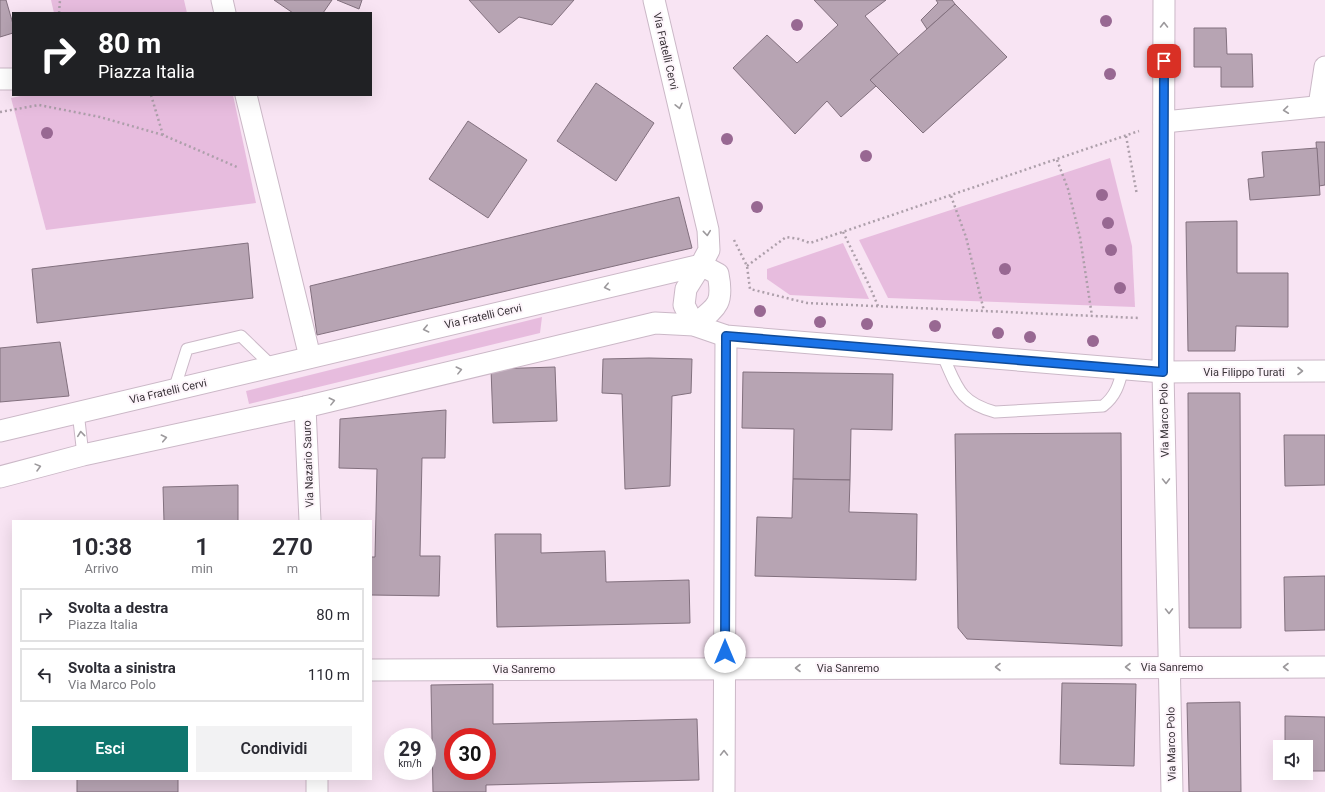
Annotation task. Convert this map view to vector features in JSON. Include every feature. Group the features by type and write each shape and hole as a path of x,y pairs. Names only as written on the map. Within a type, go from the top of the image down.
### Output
{"street":[{"path":"222,0 225,12"},
{"name":"Via Fratelli Cervi","path":"0,431 701,265 709,250 708,230 654,0"},
{"name":"Via Marco Polo","path":"1164,0 1163,372 1172,792"},
{"path":"1164,122 1322,106 1325,67"},
{"path":"0,78 12,79"},
{"path":"246,96 310,357"},
{"path":"0,477 83,455 305,407 655,323 694,325 716,308 721,291 718,274 701,265 686,290 684,305 694,325"},
{"name":"Via Filippo Turati","path":"694,325 726,336 1163,372 1325,371"},
{"path":"724,792 726,336"},
{"name":"Via Nazario Sauro","path":"305,407 310,520"},
{"name":"Via Sanremo","path":"372,670 1325,667"},
{"path":"317,780 317,792"}],"lane":[{"path":"174,390 187,349 241,336 272,366"},
{"path":"942,354 962,396 978,408 995,412 1103,406 1111,400 1117,390 1123,369"},
{"path":"78,412 83,455"}],"path":[{"path":"59,12 60,0"},
{"path":"151,96 163,135"},
{"path":"0,112 39,105 100,117 163,135 240,168"},
{"path":"747,266 786,237 799,239 810,243 1058,160 1164,122"},
{"path":"1058,160 1068,189 1080,237 1092,316"},
{"path":"951,196 966,237 984,311"},
{"path":"708,230 730,231 747,266 750,289 807,303 1139,318"},
{"path":"843,232 878,306"}],"shaded area":[{"path":"51,0 184,0 187,12 54,12"},
{"path":"20,96 233,96 256,203 46,230 11,98"},
{"path":"1110,158 1132,246 1135,307 888,298 859,240"},
{"path":"843,243 869,299 790,295 767,279 767,269"},
{"path":"542,317 540,333 249,404 246,391"}],"building":[{"path":"0,0 6,0 12,21 12,33 0,37"},
{"path":"274,0 332,0 324,12 292,12"},
{"path":"337,0 362,0 359,9"},
{"path":"469,0 574,0 552,25 519,17 499,33"},
{"path":"814,0 886,0 865,16 899,55 870,80 876,86 841,117 827,101 795,134 733,68 767,35 797,63 838,25"},
{"path":"936,0 952,0 955,4 927,29 921,20 938,3"},
{"path":"955,4 1007,57 923,133 870,80"},
{"path":"1194,28 1226,28 1227,54 1252,54 1253,87 1221,87 1221,67 1194,67"},
{"path":"596,83 654,123 616,181 557,141"},
{"path":"468,121 527,160 488,218 429,179"},
{"path":"1316,142 1325,142 1325,185 1319,186"},
{"path":"1317,148 1320,195 1250,200 1248,179 1264,177 1262,152"},
{"path":"679,197 692,248 317,335 310,286"},
{"path":"1237,221 1237,273 1288,273 1288,327 1236,326 1235,351 1188,351 1186,222"},
{"path":"248,243 253,298 37,323 32,269"},
{"path":"60,342 69,396 0,402 0,348"},
{"path":"603,359 692,359 691,393 672,396 670,486 625,489 622,394 602,393"},
{"path":"555,367 557,421 493,423 491,369"},
{"path":"743,372 893,374 892,430 851,429 850,480 793,479 794,429 742,428"},
{"path":"1188,393 1240,393 1241,628 1189,628"},
{"path":"446,410 445,458 422,458 420,556 440,556 439,596 372,595 372,557 375,557 377,469 339,468 340,419"},
{"path":"1121,433 1122,646 967,639 958,628 955,434"},
{"path":"1284,435 1325,435 1325,485 1285,486"},
{"path":"793,479 850,480 849,512 917,514 916,580 755,576 757,517 792,518"},
{"path":"238,485 238,520 164,520 163,487"},
{"path":"495,534 541,534 541,553 605,551 606,582 689,580 690,623 497,627"},
{"path":"1325,576 1325,630 1285,631 1284,577"},
{"path":"1062,683 1136,684 1134,766 1060,764"},
{"path":"493,684 493,724 697,719 699,780 486,785 486,792 433,792 433,780 436,780 436,728 432,728 431,685"},
{"path":"1240,702 1241,792 1189,792 1187,703"},
{"path":"1285,716 1325,717 1325,771 1313,771 1313,740 1285,740"},
{"path":"77,780 178,780 178,792 77,792"}],"route":[{"path":"725,652 726,336 1163,372 1164,61"}]}
